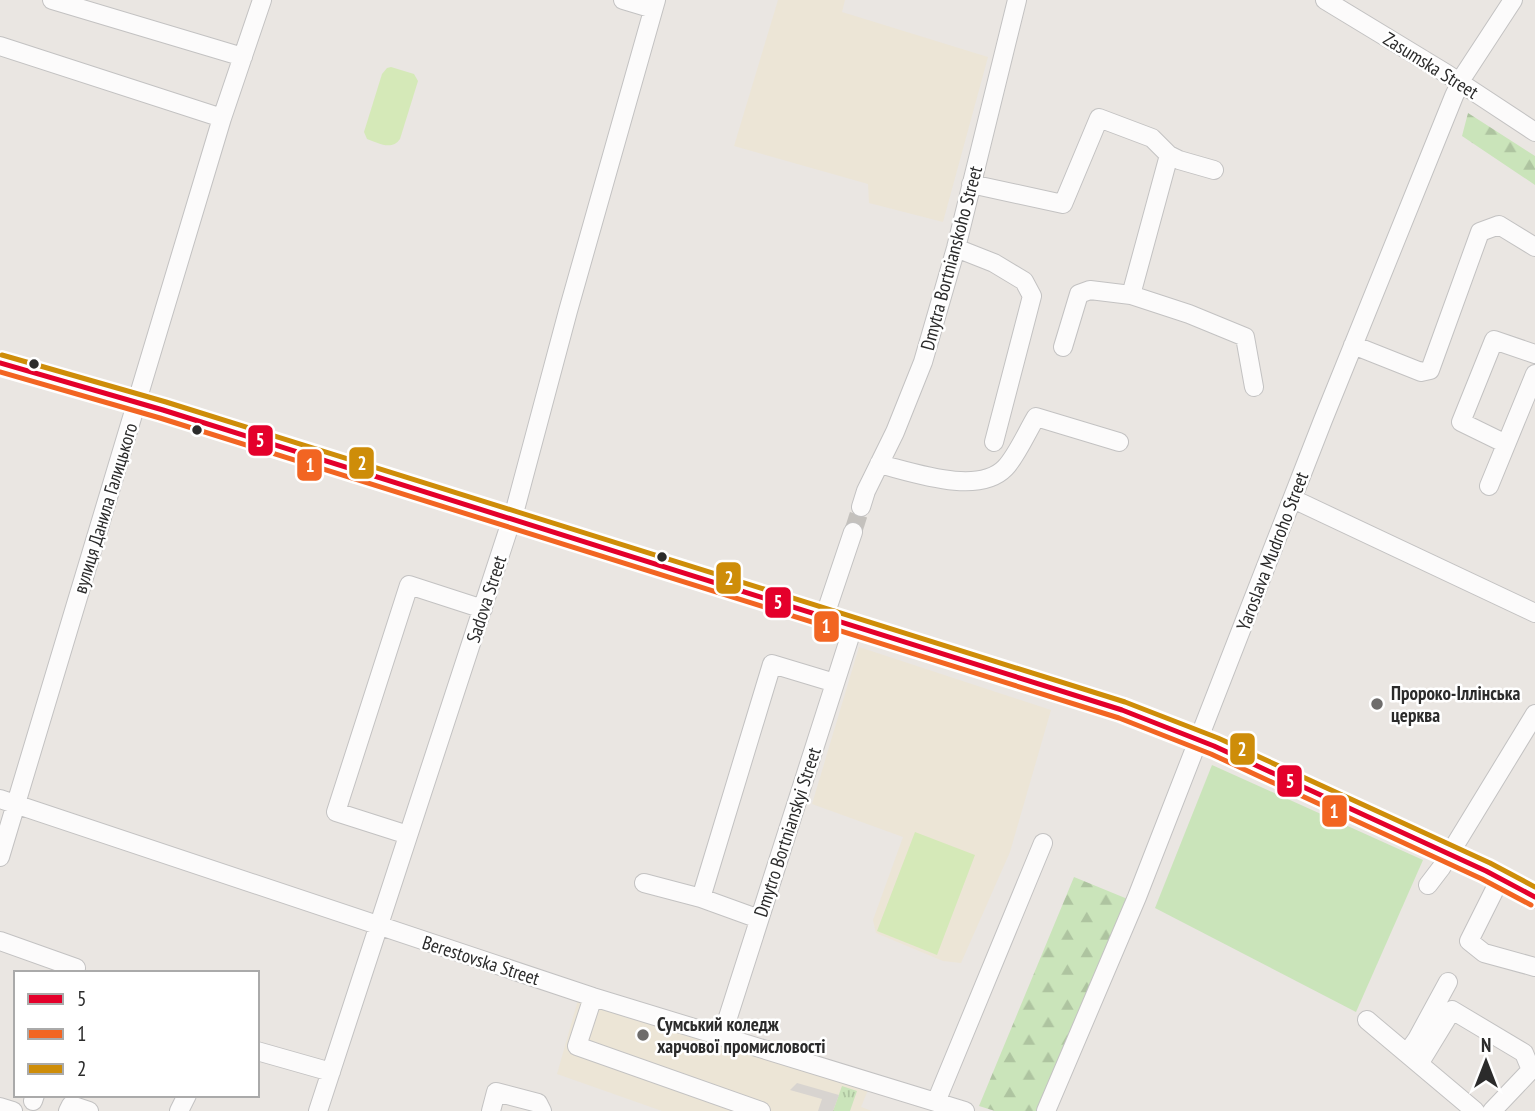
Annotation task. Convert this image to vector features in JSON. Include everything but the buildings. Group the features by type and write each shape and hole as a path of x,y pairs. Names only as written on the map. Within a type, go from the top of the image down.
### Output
{"main road":[{"path":"0,363 136,402 1122,710 1199,739 1449,854 1535,897"}],"street":[{"path":"52,0 243,57"},
{"name":"вулиця Данила Галицького","path":"0,857 8,801 136,402 222,118 262,0"},
{"path":"623,0 654,5"},
{"name":"Dmytra Bortnianskoho Street","path":"861,507 923,362 956,248 1017,0"},
{"name":"Zasumska Street","path":"1325,0 1460,82 1535,132"},
{"name":"Yaroslava Mudroho Street","path":"1046,1111 1137,897 1353,345 1460,82 1513,0"},
{"name":"Sadova Street","path":"318,1111 512,520 654,5"},
{"path":"0,46 222,118"},
{"path":"971,184 1063,204 1099,118 1152,138 1169,155 1213,170"},
{"path":"1131,295 1169,155"},
{"path":"1353,345 1421,372 1430,370 1480,233 1499,225 1535,247"},
{"path":"956,248 994,263 1024,281 1032,296 994,442"},
{"path":"1063,347 1079,294 1090,290 1131,295 1189,314 1245,337 1254,387"},
{"path":"1506,444 1461,422 1494,340 1535,354"},
{"path":"1489,486 1535,374"},
{"path":"880,464 955,481 983,481 1004,469 1036,417 1119,442"},
{"path":"1293,499 1535,613"},
{"path":"824,618 853,532"},
{"path":"408,835 335,812 409,585 483,609"},
{"name":"Dmytro Bortnianskyi Street","path":"722,1036 853,627"},
{"path":"701,898 772,664 835,683"},
{"path":"1428,886 1535,714"},
{"name":"Berestovska Street","path":"8,801 593,997 965,1111"},
{"path":"936,1102 1043,843"},
{"path":"1500,878 1469,941 1484,953 1535,967"},
{"path":"644,883 701,898 759,919"},
{"path":"0,940 76,968 75,971"},
{"path":"1413,1058 1417,1039 1448,982"},
{"path":"593,997 577,1046 761,1111"},
{"path":"1413,1058 1452,1010 1524,1053 1533,1071 1492,1111"},
{"path":"1367,1020 1475,1111"},
{"path":"259,1052 331,1072"},
{"path":"491,1111 496,1092 538,1103 542,1111"},
{"path":"68,1111 71,1105 89,1111"},
{"path":"0,1107 13,1111"}],"shaded area":[{"path":"778,0 845,0 842,12 988,57 943,222 869,203 868,184 734,146"},
{"path":"859,647 1051,710 1010,852 961,963 943,961 876,933 873,920 903,837 812,804"},
{"name":"Сумський коледж харчової промисловості","path":"580,993 871,1083 861,1107 872,1111 662,1111 557,1074"},
{"path":"797,1083 839,1095 833,1111 818,1111 822,1099 790,1090"}],"green space":[{"path":"391,67 414,74 418,81 400,139 389,145 367,139 364,132 382,74"},
{"path":"1468,113 1535,156 1535,185 1462,136"},
{"path":"1212,765 1423,860 1356,1012 1155,908"},
{"path":"915,832 975,855 937,955 877,931"},
{"path":"1074,877 1130,900 1039,1111 995,1111 979,1106"},
{"path":"842,1086 857,1091 850,1111 833,1111"}],"tunnel":[{"path":"853,532 861,507"}],"transit line":[{"name":"2","path":"2,355 166,402 1125,702 1218,738 1490,863 1535,887"},
{"name":"5","path":"0,363 163,410 1122,710 1214,746 1486,871 1535,897"},
{"name":"1","path":"0,372 160,418 1119,718 1211,754 1482,879 1531,905"}],"place":[{"name":"Пророко-Іллінська церква","path":"1377,704"},
{"name":"Сумський коледж харчової промисловості","path":"643,1035"}]}
